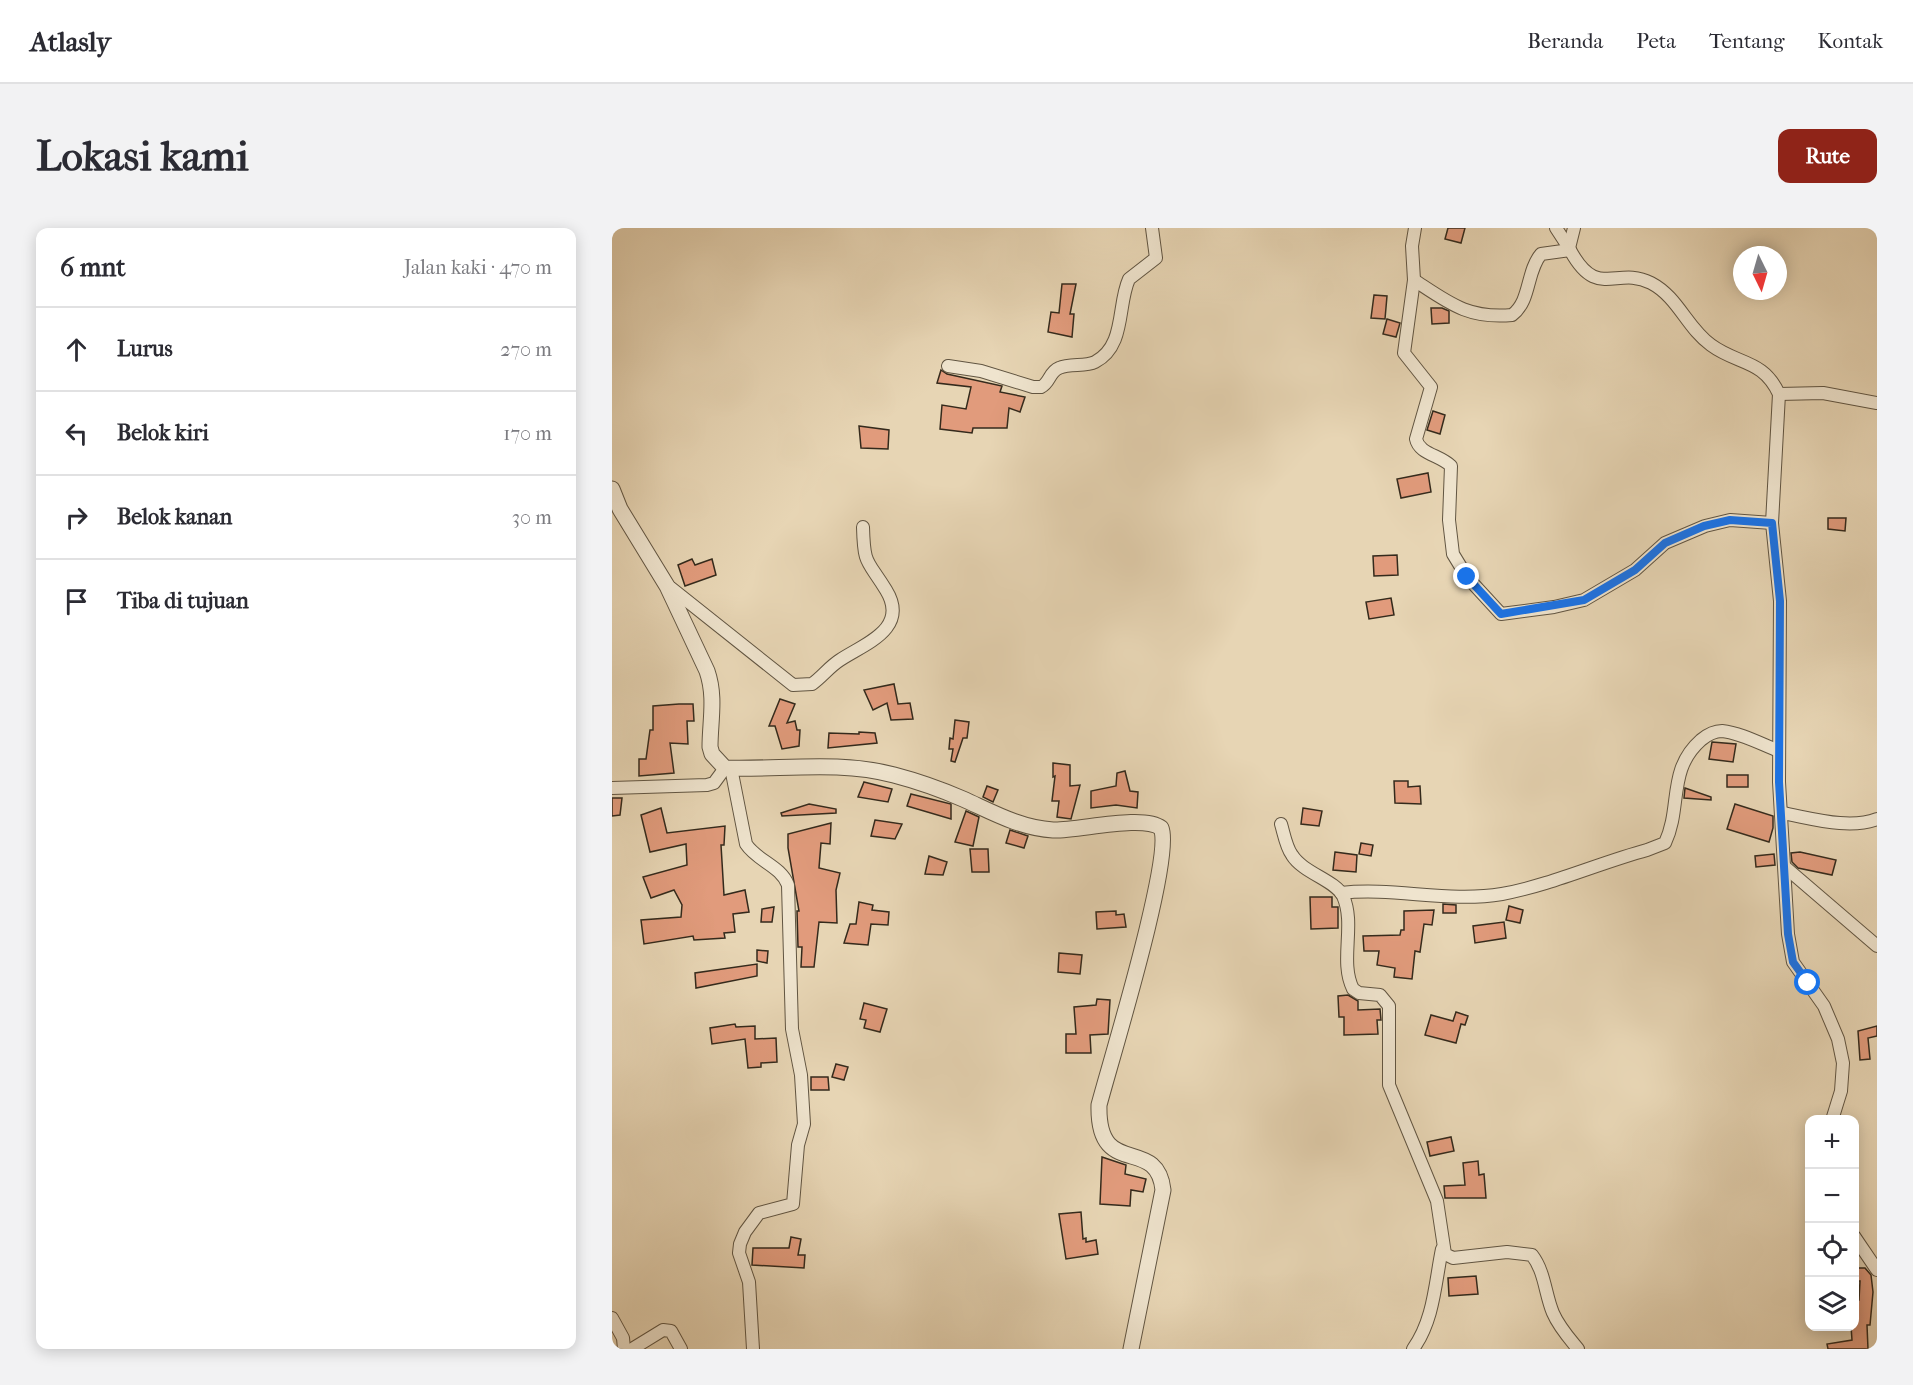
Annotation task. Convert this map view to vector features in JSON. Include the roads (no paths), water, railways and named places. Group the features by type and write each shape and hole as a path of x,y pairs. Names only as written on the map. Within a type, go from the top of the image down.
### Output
{"street":[{"path":"948,366 981,371 1033,387 1041,387 1049,380 1052,372 1059,368 1093,363 1113,342 1119,329 1121,309 1129,279 1156,258 1152,228"},
{"path":"1415,228 1412,246 1414,280 1404,353 1431,387 1416,439 1422,449 1451,466 1449,520 1453,554 1467,577 1481,590 1495,610 1508,615 1584,600 1635,570 1665,543 1704,526 1730,520 1772,523"},
{"path":"1556,228 1580,267 1592,276 1637,279 1653,284 1676,303 1712,346 1763,370 1773,380 1779,394 1772,523 1780,601 1779,751 1789,942 1793,962 1824,1006 1838,1039 1843,1063 1841,1091 1833,1115"},
{"path":"1570,249 1574,228"},
{"path":"1414,280 1468,313 1512,315 1522,304 1537,260 1542,254 1554,250 1570,249"},
{"path":"1779,394 1823,393 1877,403"},
{"path":"612,489 621,509 665,582 712,686 710,747 712,754 728,768 746,844 751,851 785,876 788,885 792,1029 801,1075 804,1124 798,1145 793,1204 759,1212 740,1244 740,1253 749,1282 753,1349"},
{"path":"665,582 699,612 794,685 812,684 830,666 874,640 886,628 893,613 887,591 864,556 863,527"},
{"path":"1341,893 1364,891 1447,897 1502,894 1647,850 1665,843 1680,767 1697,744 1709,733 1721,731 1779,751"},
{"path":"612,788 707,786 714,783 728,768 847,768 891,774 930,786 1024,826 1052,830 1146,822 1161,828 1164,842 1156,893 1099,1105 1098,1123 1103,1140 1112,1149 1143,1159 1155,1167 1162,1177 1163,1190 1131,1349"},
{"path":"1782,813 1859,823 1877,819"},
{"path":"1281,824 1292,855 1309,872 1341,893 1346,906 1350,983 1359,993 1380,995 1389,1006 1389,1085 1437,1201 1441,1220 1442,1249 1429,1318 1423,1335 1413,1349"},
{"path":"1785,867 1877,946"},
{"path":"1859,1243 1877,1270"},
{"path":"1442,1249 1448,1257 1453,1258 1507,1252 1532,1255 1542,1275 1552,1312 1562,1330 1578,1349"},
{"path":"612,1318 623,1338 624,1349"},
{"path":"632,1349 663,1330 671,1331 681,1349"}]}
